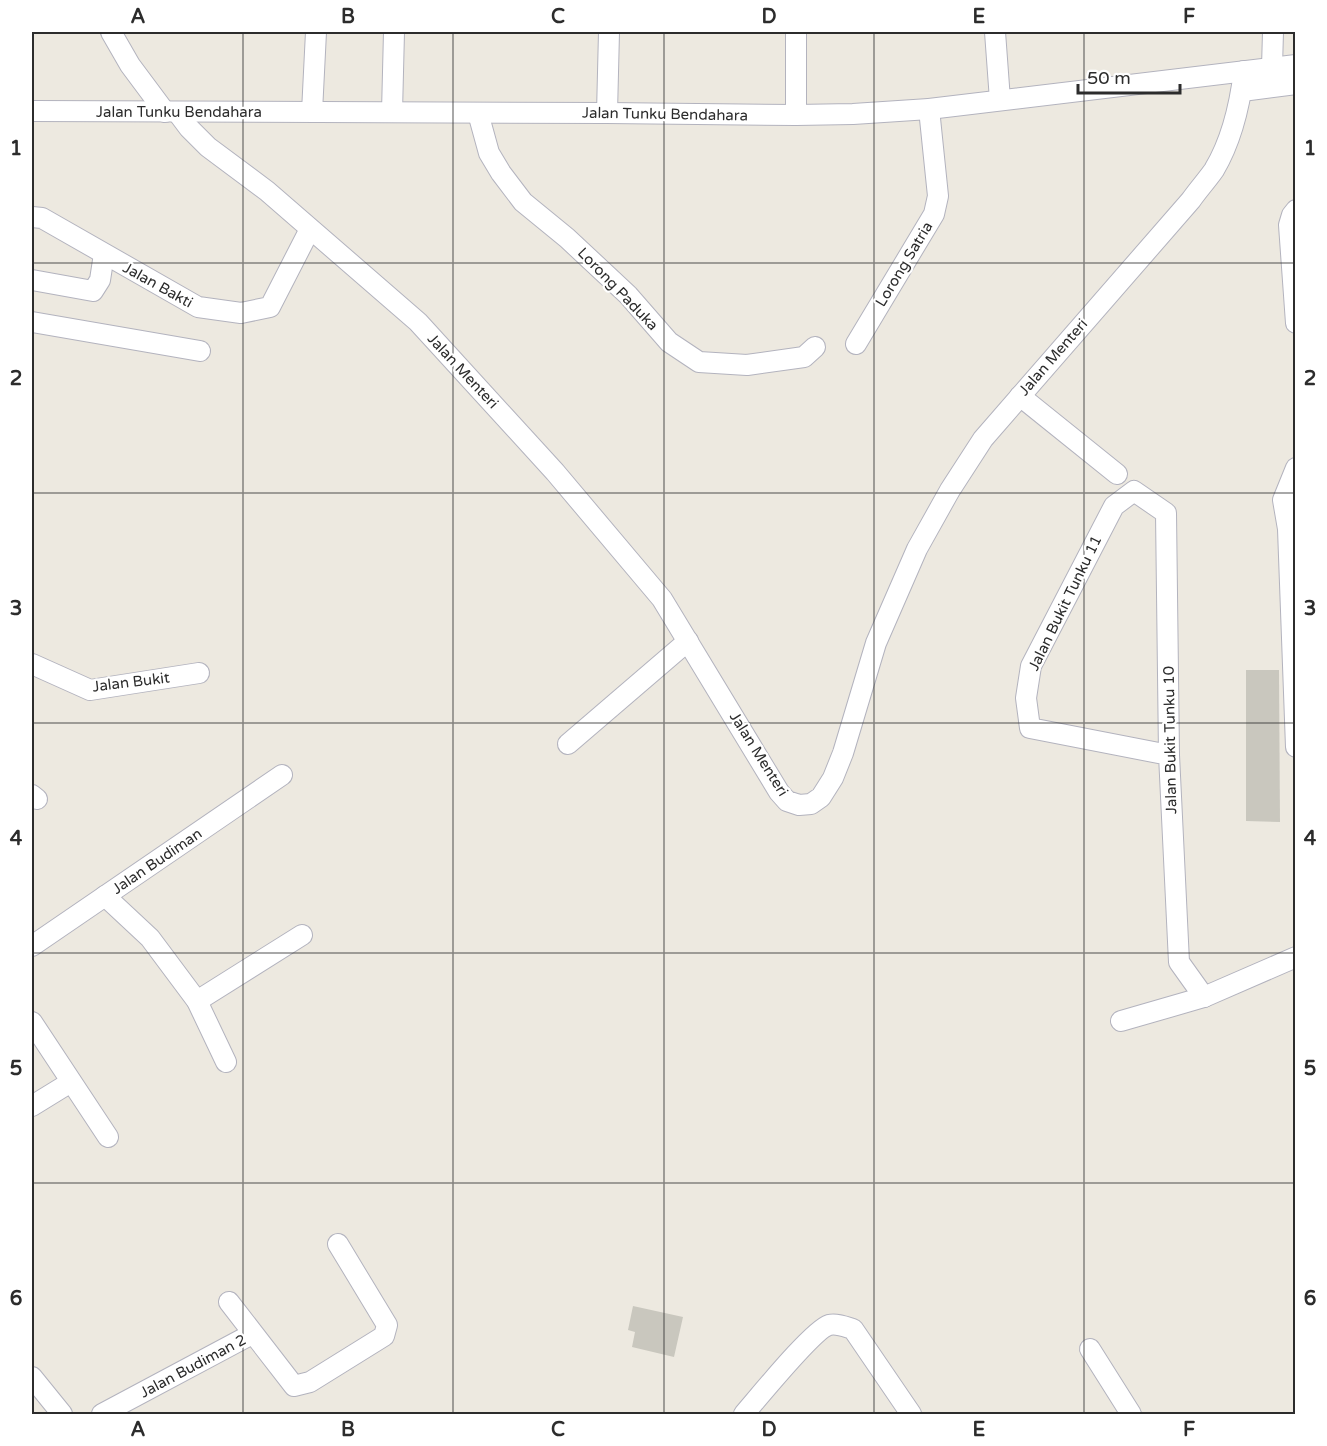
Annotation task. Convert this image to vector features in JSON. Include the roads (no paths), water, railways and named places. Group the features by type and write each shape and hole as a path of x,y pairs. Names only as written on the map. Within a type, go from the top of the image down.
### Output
{"street":[{"name":"Jalan Menteri","path":"111,32 130,65 171,112 208,147 267,191 418,322 539,454 654,590 688,641 779,792 788,801 799,805 811,804 820,797 833,778 876,644 917,549 950,490 983,439 1191,200 1213,171 1224,151 1242,91 1244,71"},
{"path":"312,112 316,32"},
{"path":"392,112 394,32"},
{"path":"607,112 609,32"},
{"path":"796,32 796,115"},
{"path":"995,32 1000,100"},
{"path":"1272,67 1273,32"},
{"name":"Jalan Tunku Bendahara","path":"32,111 607,112 796,115 929,109 1296,65"},
{"path":"1242,91 1296,84"},
{"name":"Lorong Satria","path":"856,344 934,214 938,196 929,109"},
{"name":"Lorong Paduka","path":"478,113 489,153 523,202 567,238 628,295 669,342 699,362 747,365 804,357 815,347"},
{"path":"1296,210 1289,225 1296,323"},
{"name":"Jalan Bakti","path":"32,217 42,218 198,307 241,313 270,307 310,229"},
{"name":"Jalan Bakti","path":"32,280 93,291 100,280 104,254"},
{"path":"32,322 200,351"},
{"path":"1020,396 1117,474"},
{"path":"1295,469 1283,500 1288,529 1296,747"},
{"name":"Jalan Bukit Tunku 11","path":"1134,491 1114,506 1031,666 1026,698 1030,728 1169,755"},
{"name":"Jalan Bukit Tunku 10","path":"1134,491 1166,513 1169,755 1179,962 1204,997"},
{"path":"568,744 688,641"},
{"name":"Jalan Bukit","path":"32,664 90,690 199,673"},
{"name":"Jalan Budiman","path":"32,946 282,775"},
{"path":"105,896 150,938 197,1001 226,1062"},
{"path":"197,1001 302,935"},
{"path":"1121,1021 1204,997 1296,957"},
{"path":"32,1022 70,1083 108,1137"},
{"path":"32,1106 70,1083"},
{"path":"229,1302 294,1386 310,1382 384,1336 387,1325 338,1244"},
{"path":"744,1414 814,1337 829,1325 840,1325 853,1329 911,1414"},
{"name":"Jalan Budiman 2","path":"102,1414 252,1334"},
{"path":"1090,1349 1131,1414"},
{"path":"32,1377 62,1414"}]}
